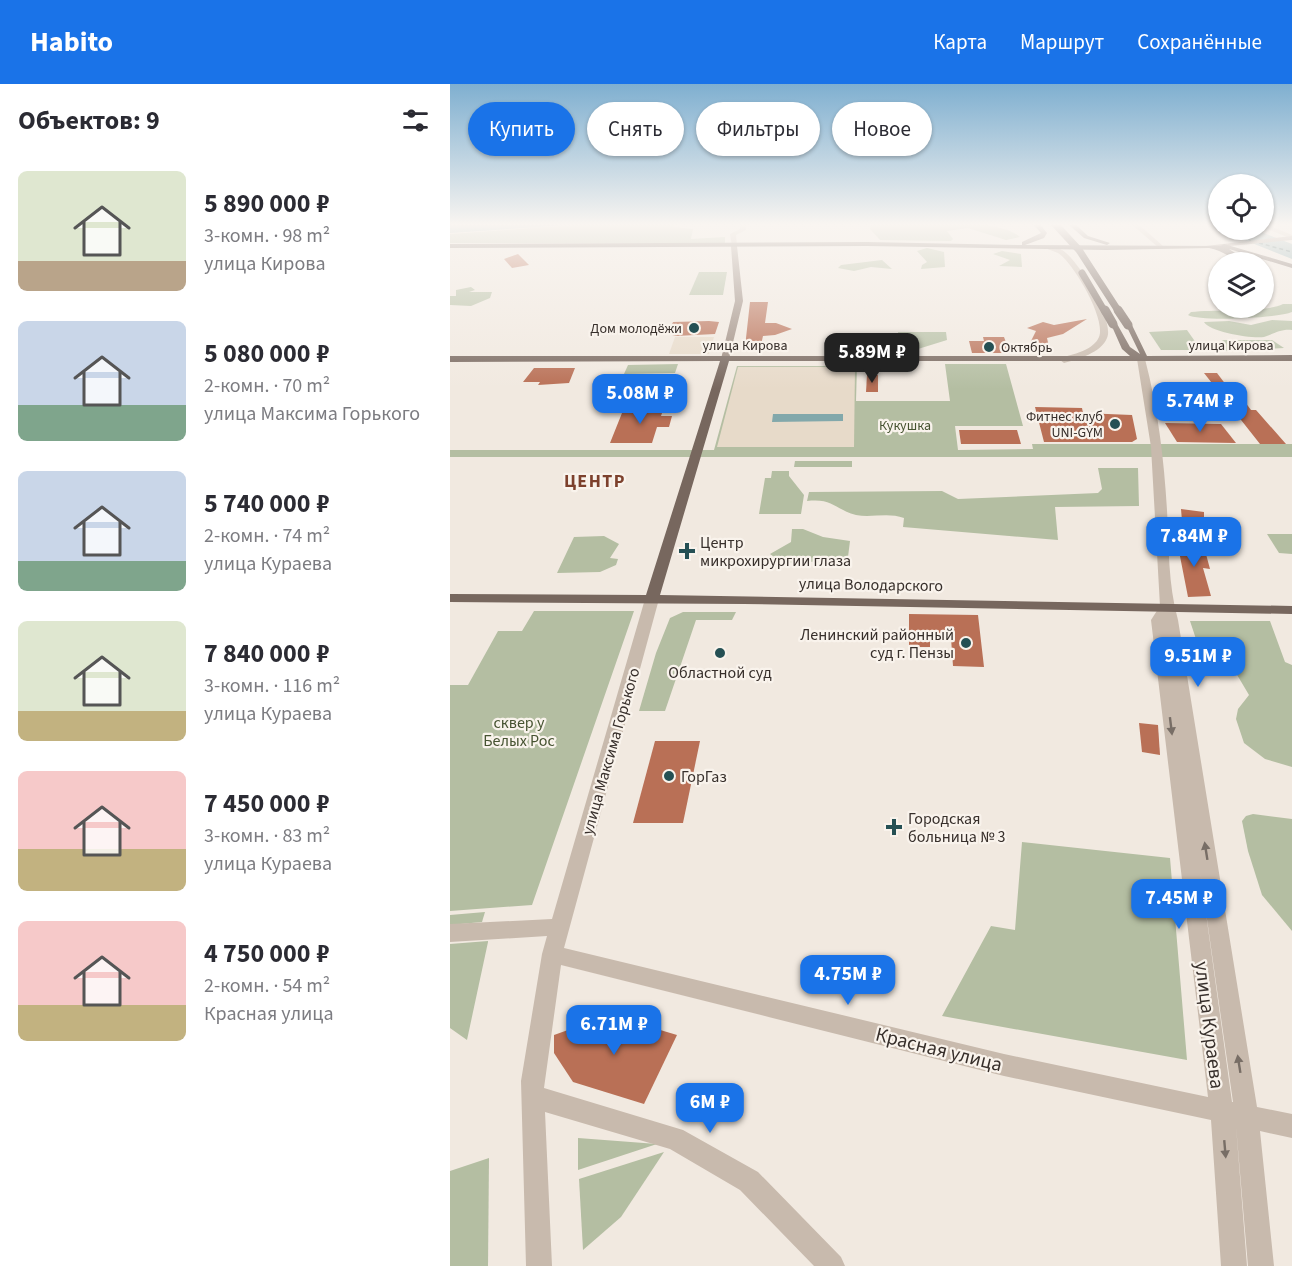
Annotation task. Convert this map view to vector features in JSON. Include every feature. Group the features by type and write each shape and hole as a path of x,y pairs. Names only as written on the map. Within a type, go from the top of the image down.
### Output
{"main road":[{"name":"улица Максима Горького","path":"652,599 725,359 739,301 737,278"},
{"path":"1085,278 1126,349 1141,359 1144,354 1097,278"},
{"name":"улица Кирова","path":"450,359 1292,358"},
{"name":"улица Володарского","path":"450,598 652,599 1292,610"}],"street":[{"path":"1064,360 1094,347 1105,336 1106,327 1103,315 1080,278"},
{"name":"улица Кураева","path":"1141,359 1157,457 1166,608 1171,620 1247,1117 1261,1266"},
{"name":"улица Максима Горького","path":"539,1266 532,1081 552,954 652,599"},
{"name":"улица Кураева","path":"1166,608 1158,620 1159,630 1222,1112 1234,1266"},
{"path":"450,933 560,927"},
{"name":"Красная улица","path":"552,954 1004,1065 1292,1126"},
{"path":"533,1097 675,1138 749,1181 832,1266"}],"green space":[{"path":"696,278 726,278 723,295 689,295"},
{"path":"471,287 475,290 469,292 492,292 490,298 471,306 450,305 450,296 456,296 456,290"},
{"path":"1292,304 1292,312 1274,316 1275,307"},
{"path":"1208,311 1208,318 1188,315 1191,312"},
{"path":"1272,320 1292,321 1292,330 1264,337 1250,337 1222,332 1204,322 1229,321 1251,325"},
{"path":"1187,330 1201,350 1161,350 1149,332"},
{"path":"898,332 946,332 947,340 918,349 917,343 899,343"},
{"path":"1224,340 1272,340 1284,348 1218,351 1213,344"},
{"path":"678,364 675,373 624,374 628,365"},
{"name":"Кукушка","path":"945,364 1006,364 1023,426 955,426 958,450 1033,449 1032,444 1292,444 1292,457 450,457 450,450 714,450 737,366 857,366 856,401 950,401"},
{"path":"795,461 852,461 852,467 794,467"},
{"path":"1098,468 1138,468 1139,506 1055,507 1058,540 903,527 904,518 898,516 856,515 823,501 807,501 809,492 942,491 958,499 1098,493 1102,489"},
{"path":"772,471 789,471 789,476 804,495 801,514 759,514 765,478 771,478"},
{"path":"792,529 803,529 823,537 850,541 848,557 798,563 788,562 770,554 791,542"},
{"path":"1267,534 1292,534 1292,554 1279,553"},
{"path":"604,536 619,544 610,558 618,559 616,565 600,572 557,573 574,537"},
{"name":"сквер у Белых Рос","path":"534,611 634,611 532,905 450,911 450,685 468,685 498,631 522,631"},
{"path":"683,612 736,612 732,620 696,620 665,711 639,711 656,653 670,618"},
{"path":"1190,621 1270,621 1285,662 1292,665 1292,767 1265,759 1244,743 1236,719 1238,709 1249,695 1233,668 1233,660 1238,656 1200,651"},
{"path":"1253,814 1292,819 1292,931 1262,895 1248,851 1242,821 1246,816"},
{"path":"1022,842 1170,858 1187,1060 942,1016 991,926 1015,930"},
{"path":"485,912 482,922 450,925 450,915"},
{"path":"488,941 467,1040 450,1028 450,944"},
{"path":"578,1138 657,1144 578,1170"},
{"path":"664,1152 621,1217 583,1250 579,1179"},
{"path":"489,1158 488,1266 450,1266 450,1171"}],"shaded area":[{"path":"675,337 714,337 709,354 669,354"},
{"path":"738,367 855,367 854,447 717,447"}],"water":[{"path":"773,414 843,414 843,421 772,422"}],"building":[{"path":"750,302 768,302 765,323 776,323 792,329 775,335 763,336 760,349 745,347"},
{"path":"1087,319 1063,334 1047,338 1049,347 1028,347 1036,331 1027,328 1043,322 1054,325"},
{"name":"Дом молодёжи","path":"673,322 719,322 715,334 676,336 668,334"},
{"name":"Октябрь","path":"983,337 1004,337 1010,353 972,353 969,341 984,341"},
{"path":"534,368 575,368 569,383 538,385 540,382 523,382"},
{"path":"1204,373 1217,373 1239,402 1245,402 1251,410 1256,410 1286,444 1260,444"},
{"path":"867,375 878,375 878,392 866,392"},
{"path":"664,407 661,416 672,416 669,427 657,427 652,443 610,443 624,408"},
{"path":"1035,407 1082,408 1083,413 1132,415 1137,439 1132,442 1044,442"},
{"path":"1165,423 1221,424 1236,443 1177,442"},
{"path":"959,430 1017,430 1021,444 961,444"},
{"path":"1181,509 1204,512 1204,524 1182,521"},
{"path":"1177,541 1203,543 1210,569 1203,568 1211,596 1188,597"},
{"name":"Ленинский районный суд г. Пензы","path":"909,614 978,615 984,667 953,666 951,638 930,638 930,647 909,647"},
{"path":"1139,723 1158,725 1160,755 1142,752"},
{"name":"ГорГаз","path":"655,741 700,741 683,823 633,823"},
{"path":"610,1015 677,1035 644,1104 573,1082 554,1053 554,1035"}],"place":[{"name":"Дом молодёжи","path":"694,328"},
{"name":"Октябрь","path":"989,347"},
{"name":"Фитнес клуб UNI-GYM","path":"1115,424"},
{"name":"Центр микрохирургии глаза","path":"687,551"},
{"name":"Ленинский районный суд г. Пензы","path":"966,643"},
{"name":"Областной суд","path":"720,653"},
{"name":"ГорГаз","path":"669,776"},
{"name":"Городская больница № 3","path":"894,827"}],"district":[{"name":"ЦЕНТР","path":"595,481"}]}
